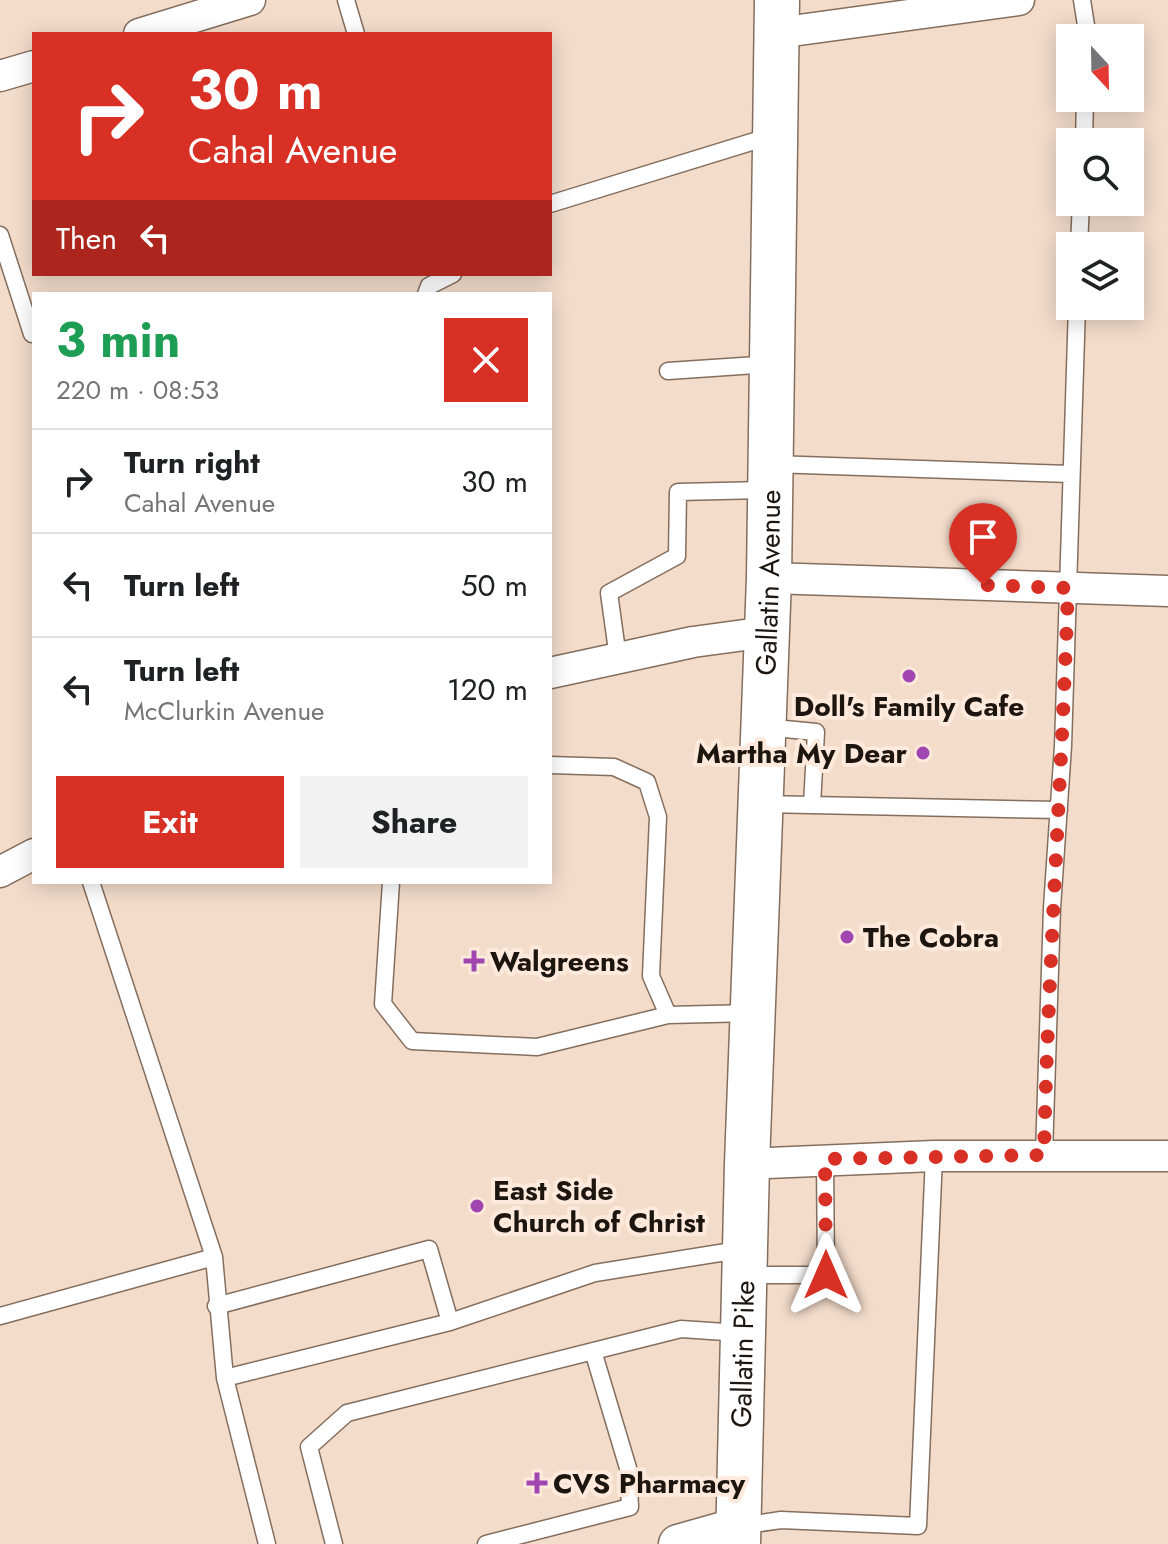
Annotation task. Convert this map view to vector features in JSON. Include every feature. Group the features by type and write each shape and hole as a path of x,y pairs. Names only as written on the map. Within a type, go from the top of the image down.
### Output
{"main road":[{"name":"Gallatin Avenue","path":"747,1164 769,578 777,17"},
{"name":"Gallatin Pike","path":"738,1535 747,1164"}],"street":[{"path":"146,32 250,0"},
{"path":"777,17 1019,0"},
{"path":"0,76 32,67"},
{"path":"769,578 1168,591"},
{"path":"552,673 766,632"},
{"path":"0,872 32,855"},
{"path":"747,1164 934,1156 1168,1156"},
{"path":"678,1544 738,1535"}],"lane":[{"path":"346,0 355,32"},
{"path":"1082,0 1086,24"},
{"path":"552,203 774,135"},
{"path":"0,235 32,334"},
{"path":"427,292 429,286 449,276"},
{"path":"1044,1155 1076,320"},
{"path":"668,371 772,364"},
{"path":"618,658 609,593 677,556 678,492 770,477 1070,474"},
{"path":"763,727 816,732 812,805"},
{"path":"552,765 614,767 647,782 658,817 651,976 668,1015"},
{"path":"760,804 1059,810"},
{"path":"92,884 214,1257 216,1306 225,1378 267,1544"},
{"path":"391,884 383,1004 412,1041 537,1047 668,1015 754,1013"},
{"path":"738,1535 781,1520 918,1526 934,1156"},
{"path":"225,1378 450,1322 595,1273 746,1261 826,1275 825,1159"},
{"path":"216,1306 429,1249 450,1322"},
{"path":"0,1316 214,1257"},
{"path":"334,1544 309,1447 347,1413 681,1329 744,1333"},
{"path":"486,1544 630,1507 628,1468 593,1351"}],"place":[{"name":"Doll's Family Cafe","path":"909,676"},
{"name":"Martha My Dear","path":"923,753"},
{"name":"The Cobra","path":"847,937"},
{"name":"Walgreens","path":"474,961"},
{"name":"East Side Church of Christ","path":"477,1206"},
{"name":"CVS Pharmacy","path":"537,1483"}],"route":[{"path":"826,1275 825,1159 1044,1155 1052,908 1063,746 1068,588 983,585"}]}
